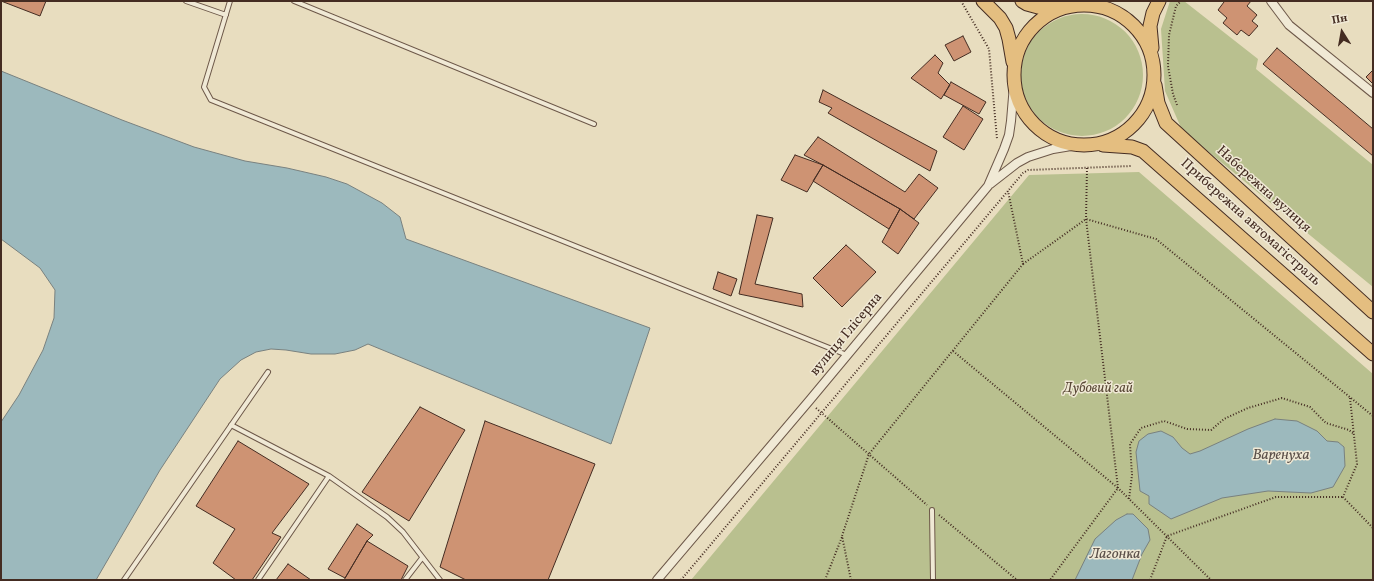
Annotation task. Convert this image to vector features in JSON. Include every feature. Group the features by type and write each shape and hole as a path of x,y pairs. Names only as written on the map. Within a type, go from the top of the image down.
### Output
{"main road":[{"name":"Прибережна автомагістраль","path":"983,1 1000,18 1006,28 1012,50 1014,85 1018,100 1025,114 1035,126 1062,142 1077,145 1132,146 1143,150 1373,354"},
{"name":"Прибережна автомагістраль","path":"1022,1 1038,8 1067,7 1083,4 1106,8 1116,12 1129,21 1140,32 1149,46 1154,62 1154,78 1152,94 1146,109 1136,122 1124,133 1093,145"},
{"path":"1083,4 1099,1"},
{"path":"1154,62 1150,26 1153,13 1159,1"},
{"name":"Прибережна автомагістраль","path":"1014,70 1017,53 1025,37 1036,23 1050,13 1067,7"},
{"name":"Набережна вулиця","path":"1154,78 1158,103 1166,124 1373,312"}],"street":[{"path":"1271,1 1289,25 1373,93"},
{"name":"вулиця Глісерна","path":"657,580 988,186 1009,135 1014,85"},
{"path":"988,186 1017,162 1053,149 1077,145"}],"lane":[{"path":"186,1 226,15"},
{"path":"230,1 204,87 211,100 847,355"},
{"path":"294,1 594,124"},
{"path":"124,580 268,372"},
{"path":"230,425 329,476 387,517 403,532 440,580"},
{"path":"258,580 329,476"},
{"path":"932,510 933,580"},
{"path":"405,580 422,558"}],"path":[{"path":"961,1 989,49 998,142"},
{"path":"1177,105 1173,94 1168,66 1169,35 1176,6 1181,1"},
{"path":"681,580 1023,173 1028,170 1131,166"},
{"path":"1050,580 1118,488 1086,219 1087,168"},
{"path":"1008,191 1023,264"},
{"path":"824,580 842,536 869,454 1023,264 1086,219"},
{"path":"1086,219 1156,239 1373,416"},
{"path":"953,351 1118,488 1211,580"},
{"path":"1343,497 1357,464 1350,397"},
{"path":"1129,499 1132,475 1130,444 1141,428 1164,421 1188,429 1211,430 1224,419 1248,408 1282,398 1310,407 1326,423 1349,430 1354,434"},
{"path":"808,401 932,510 1017,580"},
{"path":"1150,580 1167,536 1276,497 1343,497 1373,528"},
{"path":"842,536 851,580"}],"green space":[{"path":"1170,1 1184,1 1258,59 1256,69 1373,165 1373,287 1182,130 1165,91 1161,29"},
{"path":"1082,14 1105,18 1116,24 1125,32 1133,41 1139,52 1143,75 1139,98 1133,109 1125,118 1116,126 1105,132 1082,136 1059,132 1048,126 1039,118 1031,109 1025,98 1021,75 1025,52 1031,41 1039,32 1048,24 1059,18"},
{"name":"Дубовий гай","path":"1139,172 1373,374 1373,580 691,580 1029,175"}],"water":[{"path":"1,71 122,120 194,147 245,161 287,168 326,177 347,184 382,203 400,217 406,239 650,328 611,444 368,344 355,350 335,354 311,354 271,349 256,352 241,360 220,379 160,470 96,580 1,580 1,422 19,395 43,350 54,318 55,290 40,268 1,239"},
{"name":"Варенуха","path":"1275,419 1297,421 1317,431 1327,441 1338,442 1344,447 1345,466 1333,487 1311,493 1268,491 1222,498 1171,519 1149,504 1149,496 1140,491 1136,452 1139,441 1148,434 1161,431 1173,437 1182,448 1190,454"},
{"name":"Лагонка","path":"1127,514 1133,514 1148,529 1150,540 1142,554 1132,580 1075,580 1095,539 1116,520"}],"building":[{"path":"1,1 46,1 40,16"},
{"path":"1223,1 1251,1 1247,6 1257,15 1252,21 1258,26 1249,36 1241,30 1237,35 1223,23 1227,18 1218,10 1224,2"},
{"path":"963,36 971,52 954,61 945,45"},
{"path":"1277,48 1373,129 1373,156 1263,64"},
{"path":"935,55 943,63 938,73 950,85 941,99 911,78"},
{"path":"1373,70 1373,84 1366,77"},
{"path":"951,82 986,102 979,114 944,95"},
{"path":"823,90 937,151 930,171 828,113 832,108 819,102"},
{"path":"963,106 983,119 964,150 943,137"},
{"path":"818,137 905,192 919,174 938,188 914,219 900,209 804,155"},
{"path":"795,155 823,165 807,192 781,180"},
{"path":"823,165 900,209 889,229 813,181"},
{"path":"900,209 919,223 898,254 882,242"},
{"path":"757,215 773,218 755,284 802,294 803,307 739,294"},
{"path":"846,245 876,272 842,307 813,278"},
{"path":"718,272 737,279 731,296 713,289"},
{"path":"420,407 465,430 409,521 362,492"},
{"path":"485,421 595,464 548,580 466,580 440,567"},
{"path":"238,441 309,484 272,533 281,537 252,580 236,580 213,563 235,529 196,506"},
{"path":"357,524 373,535 367,541 345,578 328,569"},
{"path":"367,541 408,566 401,580 344,580"},
{"path":"288,564 311,580 276,580"}]}
